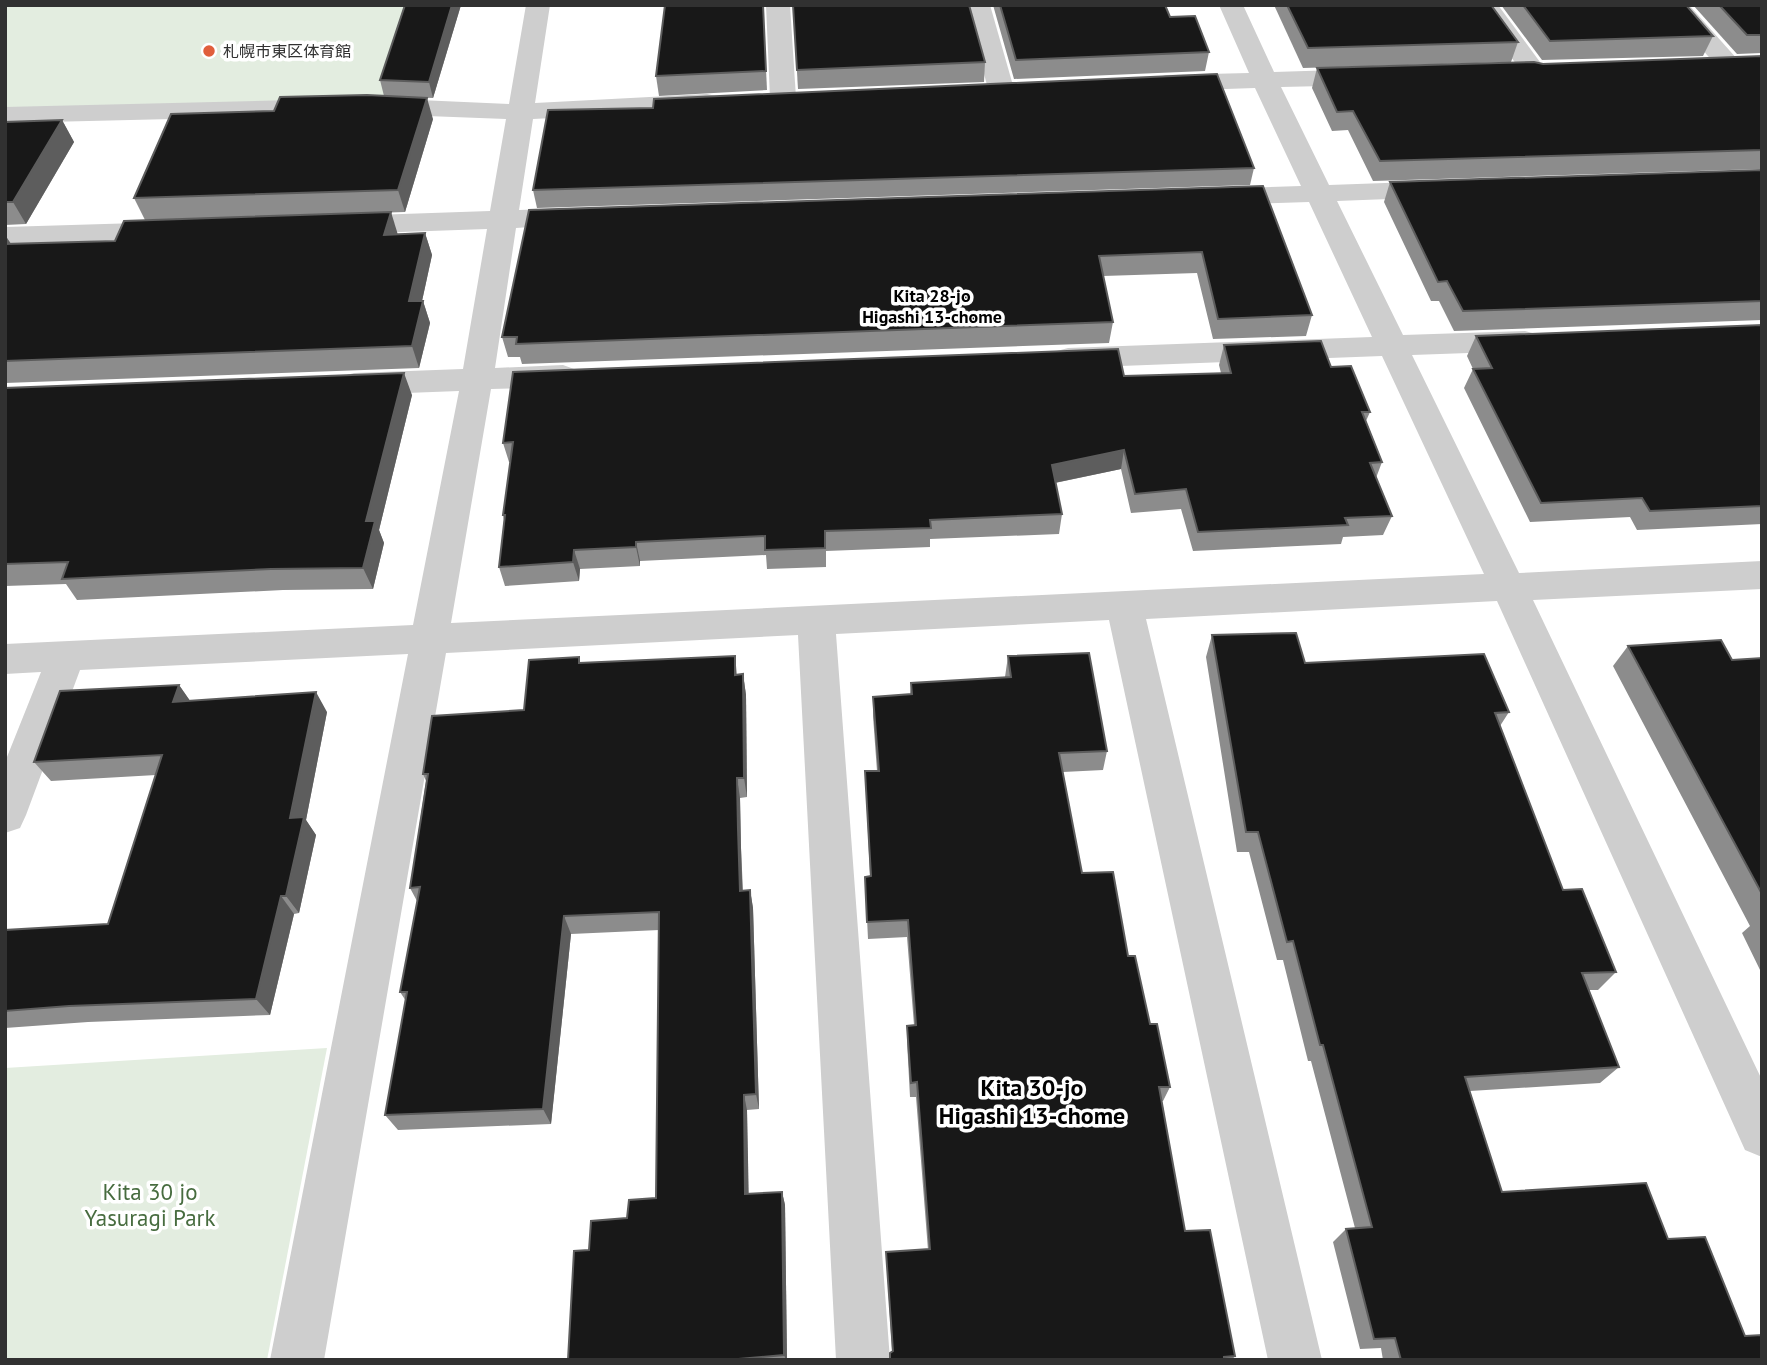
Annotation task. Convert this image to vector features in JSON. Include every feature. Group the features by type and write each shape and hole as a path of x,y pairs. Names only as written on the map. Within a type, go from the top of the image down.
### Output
{"street":[{"path":"297,1360 477,380 538,5"},
{"path":"778,5 783,98"},
{"path":"978,5 1001,89"},
{"path":"1231,5 1264,79 1509,587 1762,1133"},
{"path":"1486,5 1535,73"},
{"path":"1676,5 1740,65 1702,66"},
{"path":"1508,73 1563,72"},
{"path":"1139,84 1386,76"},
{"path":"974,90 1028,88"},
{"path":"755,100 810,97"},
{"path":"5,115 374,106 521,112 728,101"},
{"path":"1182,198 1472,188"},
{"path":"323,226 601,216"},
{"path":"5,236 198,230"},
{"path":"1033,359 1557,340"},
{"path":"322,385 588,376"},
{"path":"5,659 1762,575"},
{"path":"1124,605 1295,1360"},
{"path":"816,620 863,1360"},
{"path":"5,815 66,656"}],"green space":[{"name":"札幌市東区体育館","path":"5,5 423,5 403,98 5,109"},
{"name":"Kita 30 jo Yasuragi Park","path":"327,1048 267,1360 5,1360 5,1068"}],"building":[{"path":"405,5 452,5 429,82 380,80"},
{"path":"665,5 763,5 766,71 656,76"},
{"path":"793,5 969,5 985,62 797,70"},
{"path":"1000,5 1165,5 1170,17 1195,16 1209,52 1016,60"},
{"path":"1287,5 1491,5 1518,42 1308,48"},
{"path":"1523,5 1686,5 1713,36 1550,41"},
{"path":"1719,5 1762,5 1762,35 1747,35"},
{"path":"1762,56 1762,150 1380,161 1353,111 1337,112 1317,68 1534,62 1543,64"},
{"path":"1217,74 1254,168 533,190 548,110 653,108 654,99"},
{"path":"367,95 427,98 398,190 134,198 171,114 274,111 280,97"},
{"path":"62,120 13,202 5,202 5,122"},
{"path":"1762,170 1762,301 1463,311 1447,281 1438,282 1390,182"},
{"path":"1263,186 1312,315 1218,319 1202,252 1099,256 1113,322 516,344 517,337 502,337 529,210"},
{"path":"391,212 384,235 425,233 409,301 423,301 412,346 5,361 5,244 115,241 124,221"},
{"path":"1762,325 1762,506 1650,511 1642,498 1541,503 1473,369 1492,368 1476,336"},
{"path":"1321,341 1331,367 1351,366 1370,412 1362,412 1382,462 1370,463 1392,516 1345,518 1348,525 1198,532 1186,489 1135,494 1124,450 1052,465 1062,514 930,520 931,528 825,531 825,548 765,550 765,536 636,542 636,547 574,550 573,562 499,567 513,442 503,443 513,372 1118,349 1124,376 1231,373 1224,345"},
{"path":"404,373 366,521 375,521 363,568 271,569 62,579 68,562 5,564 5,388"},
{"path":"1296,633 1305,663 1484,654 1509,712 1495,713 1563,890 1582,889 1616,972 1582,973 1619,1067 1465,1077 1502,1192 1646,1183 1668,1239 1705,1237 1745,1336 1762,1335 1762,1360 1401,1360 1395,1338 1374,1339 1346,1229 1372,1227 1293,941 1287,942 1258,832 1246,832 1212,635"},
{"path":"1721,640 1732,660 1762,658 1762,894 1628,646"},
{"path":"1089,653 1107,751 1059,753 1082,873 1113,872 1128,956 1135,956 1150,1024 1157,1024 1170,1087 1159,1087 1185,1231 1210,1230 1235,1356 1224,1357 1224,1360 890,1360 890,1353 893,1351 886,1252 930,1249 917,1082 911,1083 907,1026 916,1025 908,920 867,922 865,877 871,876 865,771 879,771 873,697 912,694 911,683 1011,677 1008,656"},
{"path":"735,656 735,675 743,674 744,778 737,778 738,829 740,891 750,890 756,1094 744,1095 745,1194 782,1192 784,1355 727,1360 568,1360 574,1251 589,1250 591,1221 627,1218 629,1200 656,1198 659,912 564,916 543,1109 385,1115 407,992 400,992 420,887 410,888 428,774 423,774 432,716 524,710 529,660 579,657 579,663"},
{"path":"179,685 173,702 316,692 290,818 304,817 286,896 281,896 256,999 5,1011 5,930 108,924 162,755 34,762 60,691"}],"place":[{"name":"札幌市東区体育館","path":"209,51"}],"district":[{"name":"Kita 28-jo Higashi 13-chome","path":"932,306"},
{"name":"Kita 30-jo Higashi 13-chome","path":"1032,1102"}]}
